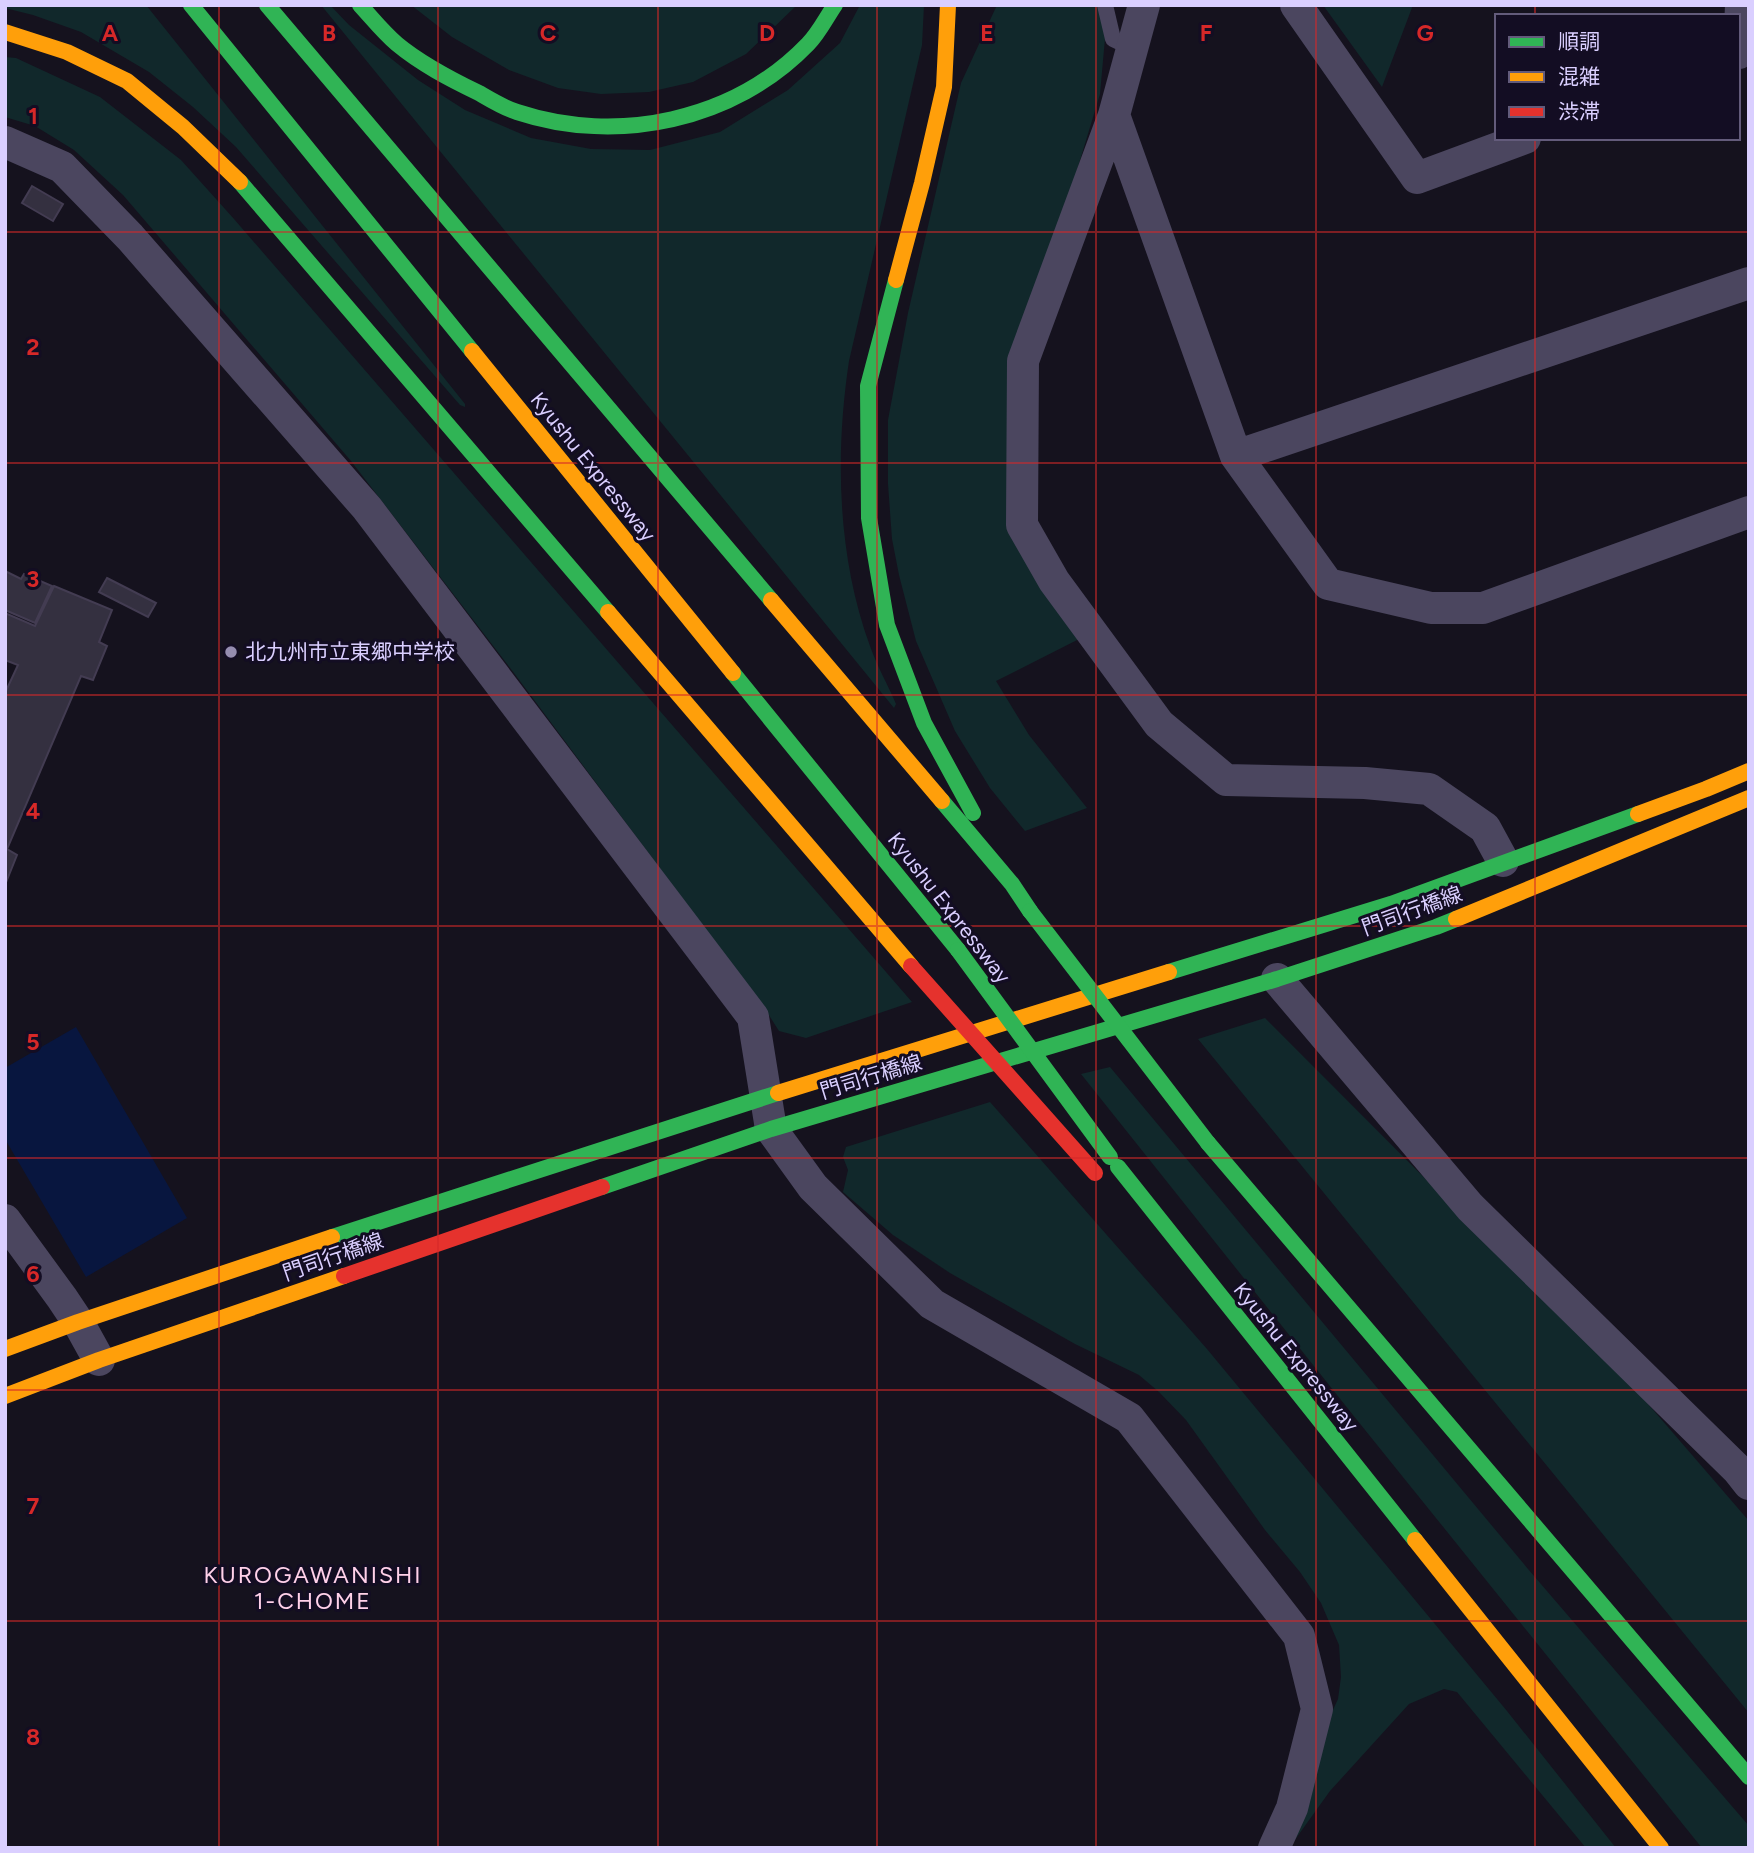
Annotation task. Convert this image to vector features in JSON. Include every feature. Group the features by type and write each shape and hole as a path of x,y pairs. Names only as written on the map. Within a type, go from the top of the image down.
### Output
{"main road":[{"name":"Kyushu Expressway","path":"191,5 958,950 1118,1167 1661,1848"},
{"path":"267,5 1012,884"},
{"path":"360,5 400,47 460,84 515,112 560,124 606,127 641,125 678,118 722,105 758,86 797,57 827,21 835,5"},
{"path":"948,5 944,88 922,183 868,386 869,518 887,625 924,723 1012,884 1030,911 1208,1143 1749,1777"},
{"path":"5,32 67,52 127,81 183,127 235,176 911,966 1100,1178"},
{"name":"門司行橋線","path":"5,1349 427,1205 765,1097 1391,904 1749,771"},
{"name":"門司行橋線","path":"5,1396 99,1360 771,1129 1277,979 1436,927 1749,798"},
{"path":"1134,1212 1231,1309"}],"street":[{"path":"1144,5 1114,115 1023,361 1022,525 1055,581 1158,724 1226,780 1365,783 1429,789 1485,828 1503,861"},
{"path":"1296,5 1418,178 1520,140"},
{"path":"1741,5 1742,52"},
{"path":"1114,115 1236,456 1328,584 1432,608 1483,608 1749,512"},
{"path":"5,142 62,167 130,237 367,508 753,1017 771,1129 813,1187 932,1304 1129,1418 1299,1636 1317,1709 1292,1808 1274,1848"},
{"path":"1236,456 1749,283"},
{"path":"1277,979 1469,1207 1728,1460 1749,1484"},
{"path":"5,1220 78,1322 99,1360"}],"lane":[{"path":"1105,5 1113,39 1132,48"}],"green space":[{"path":"5,5 146,5 465,407 460,405 236,147 193,107 149,72 81,32 5,8"},
{"path":"321,5 330,5 349,25 418,80 465,110 531,138 591,149 650,150 720,132 788,90 840,43 860,5 924,5 922,45 849,361 842,432 842,505 851,577 870,646 896,704 894,708"},
{"path":"411,5 797,5 746,54 693,82 649,92 601,94 558,88 509,70 452,37"},
{"path":"997,5 1108,5 1100,94 1021,356 1023,519 1085,636 996,681 1029,735 1087,808 1025,831 990,788 955,731 916,641 892,539 888,484 888,420 908,313 961,83"},
{"path":"1323,5 1413,5 1382,87"},
{"path":"5,57 16,58 100,97 181,160 912,1002 806,1038 779,1031 514,673 351,461 123,195 74,150 35,126 5,117"},
{"path":"1265,1018 1636,1390 1749,1521 1749,1713 1198,1039"},
{"path":"1110,1067 1528,1569 1749,1826 1749,1848 1702,1848 1081,1074"},
{"path":"990,1102 1207,1349 1507,1711 1616,1848 1586,1848 1457,1692 1444,1689 1409,1704 1330,1791 1289,1848 1321,1736 1338,1699 1341,1677 1339,1645 1321,1603 1300,1572 1265,1530 1186,1420 1139,1375 1075,1344 950,1273 893,1235 843,1192 848,1170 843,1157 846,1147"}],"water":[{"path":"76,1027 187,1218 86,1277 5,1139 5,1068"}],"building":[{"path":"32,186 63,204 53,221 22,203"},
{"path":"5,571 21,579 24,574 52,586 35,623 5,610"},
{"path":"107,578 156,603 148,617 99,592"},
{"path":"54,586 112,610 99,642 107,646 93,680 81,676 7,849 17,855 5,885 5,693 18,665 5,660 5,613 35,626"}],"traffic: fast":[{"path":"191,5 472,351"},
{"path":"267,5 771,600"},
{"path":"360,5 387,35 406,51 436,71 498,104 555,122 594,126 634,125 672,119 710,108 745,92 778,70 808,44 835,5"},
{"path":"240,182 608,612"},
{"path":"896,280 868,386 869,518 887,625 924,723 973,813"},
{"path":"733,673 958,950"},
{"path":"942,801 1012,884 1030,911"},
{"path":"1169,972 1391,904 1638,814"},
{"path":"1030,911 1208,1143"},
{"path":"602,1187 771,1129 1277,979 1456,919"},
{"path":"958,950 1110,1157"},
{"path":"332,1237 778,1093"},
{"path":"1208,1143 1749,1777"},
{"path":"1118,1167 1415,1540"}],"traffic: slow":[{"path":"896,280 944,87 948,5"},
{"path":"5,32 67,52 127,81 183,127 240,182"},
{"path":"472,351 733,673"},
{"path":"771,600 942,801"},
{"path":"608,612 911,966"},
{"path":"1638,814 1749,771"},
{"path":"1456,919 1749,798"},
{"path":"778,1093 1169,972"},
{"path":"5,1349 332,1237"},
{"path":"5,1396 99,1360 344,1276"},
{"path":"1415,1540 1661,1848"}],"traffic: jam":[{"path":"911,966 1095,1173"},
{"path":"344,1276 602,1187"}],"place":[{"name":"北九州市立東郷中学校","path":"231,652"}],"district":[{"name":"KUROGAWANISHI 1-CHOME","path":"313,1588"}]}
